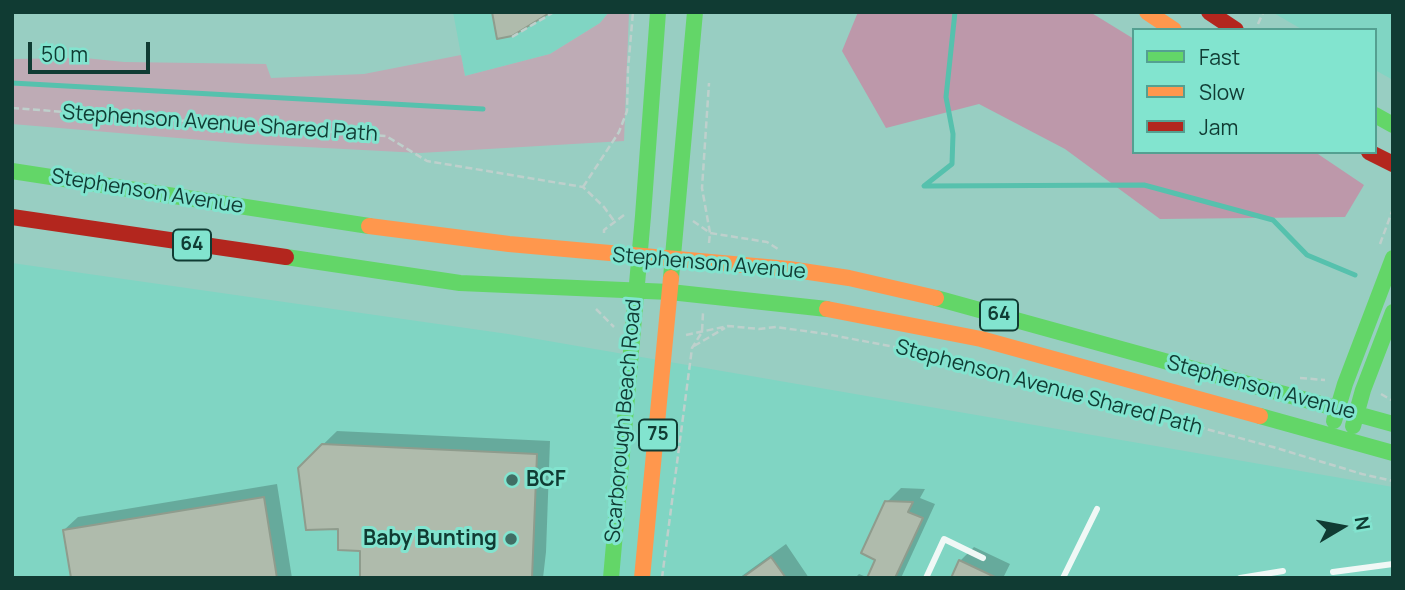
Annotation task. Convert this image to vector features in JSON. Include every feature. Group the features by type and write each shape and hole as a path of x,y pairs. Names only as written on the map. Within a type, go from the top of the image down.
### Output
{"main road":[{"name":"Scarborough Beach Road","path":"611,578 658,12"},
{"name":"Scarborough Beach Road","path":"642,578 654,473 695,12"},
{"path":"1147,12 1171,28"},
{"path":"1209,12 1233,28"},
{"path":"1377,116 1393,125"},
{"path":"1373,154 1393,164"},
{"name":"Stephenson Avenue","path":"12,172 351,224 509,244 801,271 849,278 913,292 1393,424"},
{"name":"Stephenson Avenue","path":"12,217 460,283 670,292 845,311 981,339 1393,453"},
{"path":"1329,436 1393,258"},
{"path":"1349,441 1356,414 1393,313"}],"lane":[{"path":"1063,578 1097,509"},
{"path":"926,578 944,539 983,558"},
{"path":"1333,572 1393,564"},
{"path":"1240,578 1283,571"}],"path":[{"path":"512,37 554,12"},
{"path":"614,222 604,207 583,187 619,132 628,111 628,69 633,12"},
{"path":"1258,24 1263,13"},
{"path":"709,80 702,188 710,233"},
{"name":"Stephenson Avenue Shared Path","path":"12,108 386,136 427,161 583,187"},
{"path":"663,578 692,348 728,326"},
{"name":"Stephenson Avenue Shared Path","path":"692,348 702,332 728,326 759,329 776,327 916,351 1393,481"},
{"path":"1374,393 1384,394 1388,400 1393,401"}],"shaded area":[{"path":"453,12 609,12 600,23 550,54 465,76"},
{"path":"609,12 629,12 624,141 420,153 249,144 12,124 12,59 85,58 124,62 266,64 271,78 364,74 461,55 465,76 550,54 600,23"},
{"path":"858,12 1090,12 1132,38 1132,154 1318,154 1364,185 1345,217 1160,219 1065,149 979,104 886,128 842,51"},
{"path":"1272,12 1393,12 1393,80 1377,71 1377,28 1300,28"},
{"path":"12,263 508,334 1393,487 1393,578 12,578"}],"building":[{"path":"492,12 551,12 512,36 497,39"},
{"path":"322,444 537,454 532,578 360,578 360,551 338,550 338,529 306,530 298,468"},
{"path":"264,497 277,578 71,578 63,530"},
{"path":"885,501 913,502 908,512 923,518 895,578 867,578 875,560 861,553"},
{"path":"771,557 786,578 742,578"},
{"path":"959,560 997,578 951,578"}],"waterway":[{"path":"955,12 946,97 953,134 952,164 924,186 1144,185 1273,220 1307,255 1355,275"},
{"path":"12,83 483,109"}],"traffic: fast":[{"path":"611,578 658,12"},
{"path":"671,278 695,12"},
{"path":"1377,116 1393,125"},
{"path":"12,171 369,226"},
{"path":"286,257 460,283 670,292 827,309"},
{"path":"1334,421 1345,384 1393,258"},
{"path":"936,298 1393,424"},
{"path":"1353,426 1363,390 1393,312"},
{"path":"1260,416 1393,453"}],"traffic: slow":[{"path":"1147,12 1171,28"},
{"path":"369,226 509,244 789,269 849,278 936,298"},
{"path":"642,578 671,278"},
{"path":"827,309 981,339 1260,416"}],"traffic: jam":[{"path":"1209,12 1233,28"},
{"path":"1373,154 1393,164"},
{"path":"12,217 286,257"}],"place":[{"name":"BCF","path":"512,480"},
{"name":"Baby Bunting","path":"511,539"}]}
